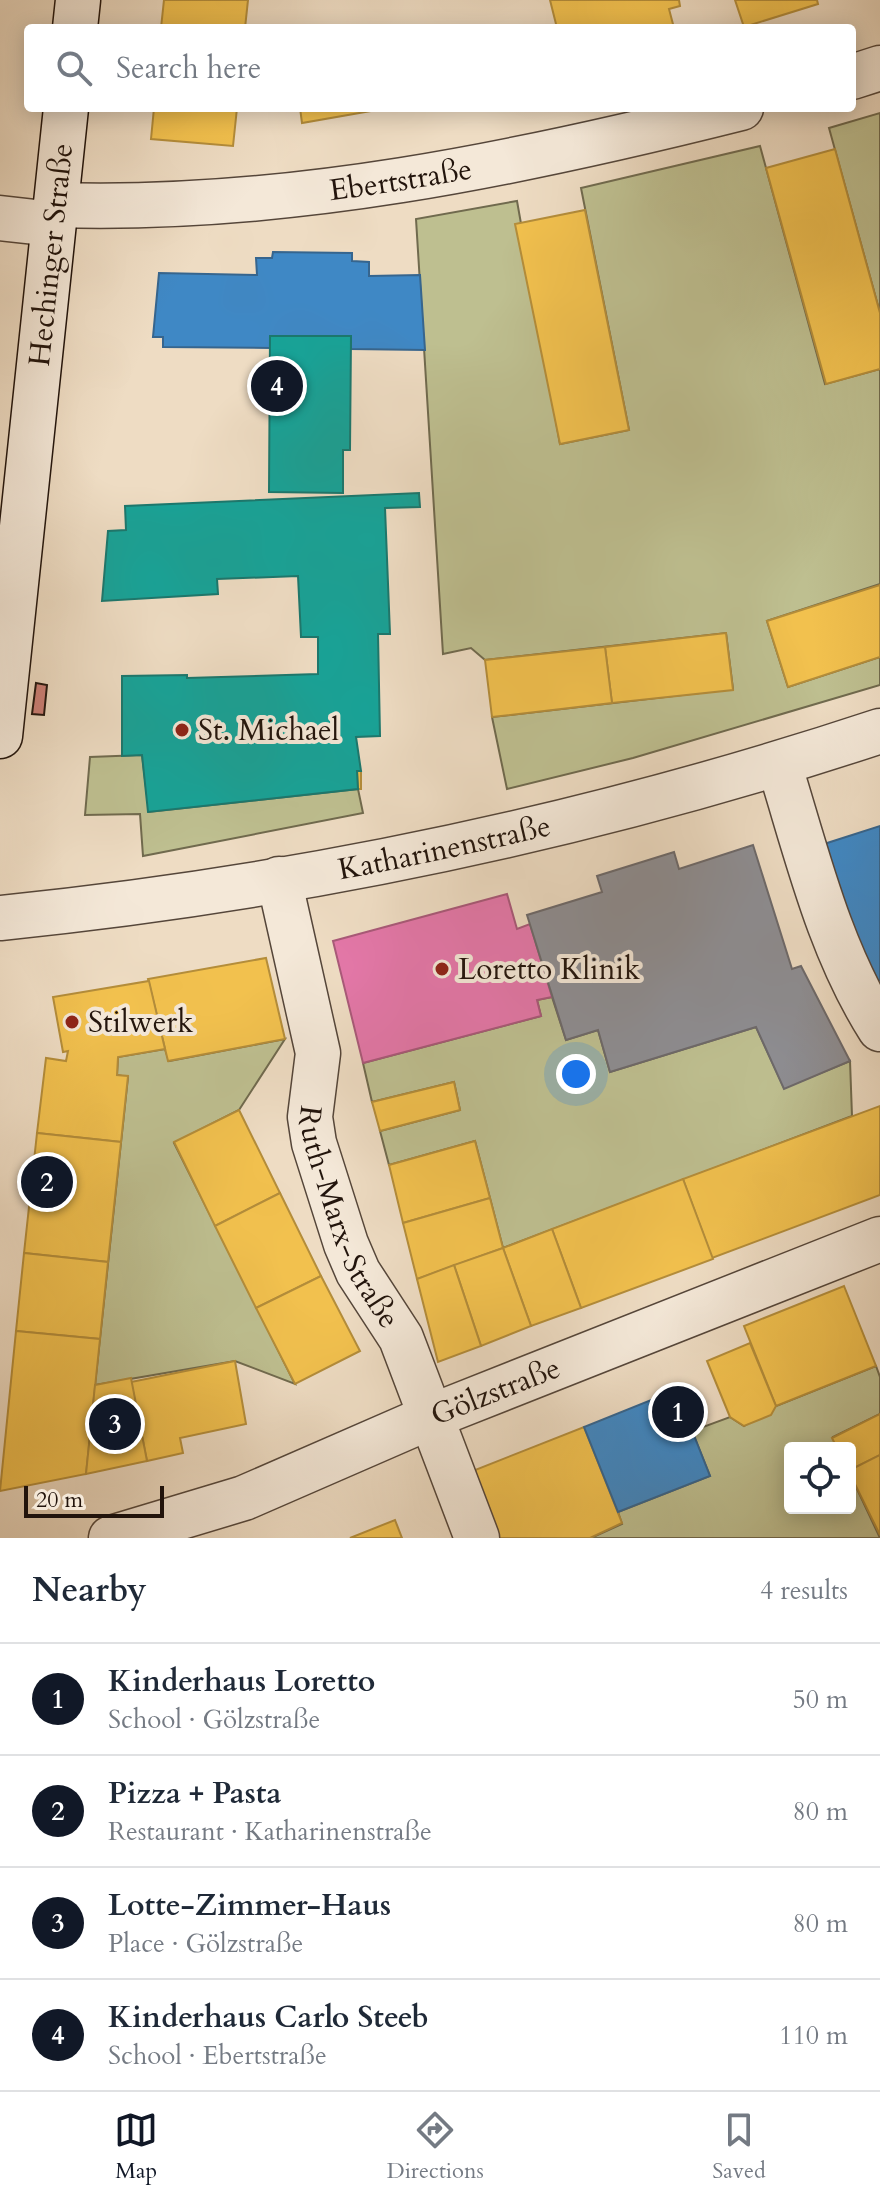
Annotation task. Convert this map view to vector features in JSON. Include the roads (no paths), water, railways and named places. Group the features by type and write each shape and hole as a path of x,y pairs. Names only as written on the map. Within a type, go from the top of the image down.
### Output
{"street":[{"path":"75,24 78,0"},
{"path":"856,76 880,68"},
{"name":"Hechinger Straße","path":"1,715 66,112"},
{"name":"Ebertstraße","path":"0,218 383,183 615,138 724,112"},
{"name":"Katharinenstraße","path":"0,918 279,879 576,819 779,764 880,731"},
{"path":"779,764 832,931 856,992 880,1029"},
{"name":"Ruth-Marx-Straße","path":"279,879 318,1053 310,1117 314,1143 358,1272 401,1338 477,1538"},
{"name":"Gölzstraße","path":"111,1538 244,1498 430,1417 880,1239"}],"place":[{"name":"Kinderhaus Carlo Steeb","path":"277,386"},
{"name":"St. Michael","path":"182,730"},
{"name":"Loretto Klinik","path":"442,969"},
{"name":"Stilwerk","path":"72,1022"},
{"name":"Pizza + Pasta","path":"47,1182"},
{"name":"Kinderhaus Loretto","path":"678,1412"},
{"name":"Lotte-Zimmer-Haus","path":"115,1424"}]}
